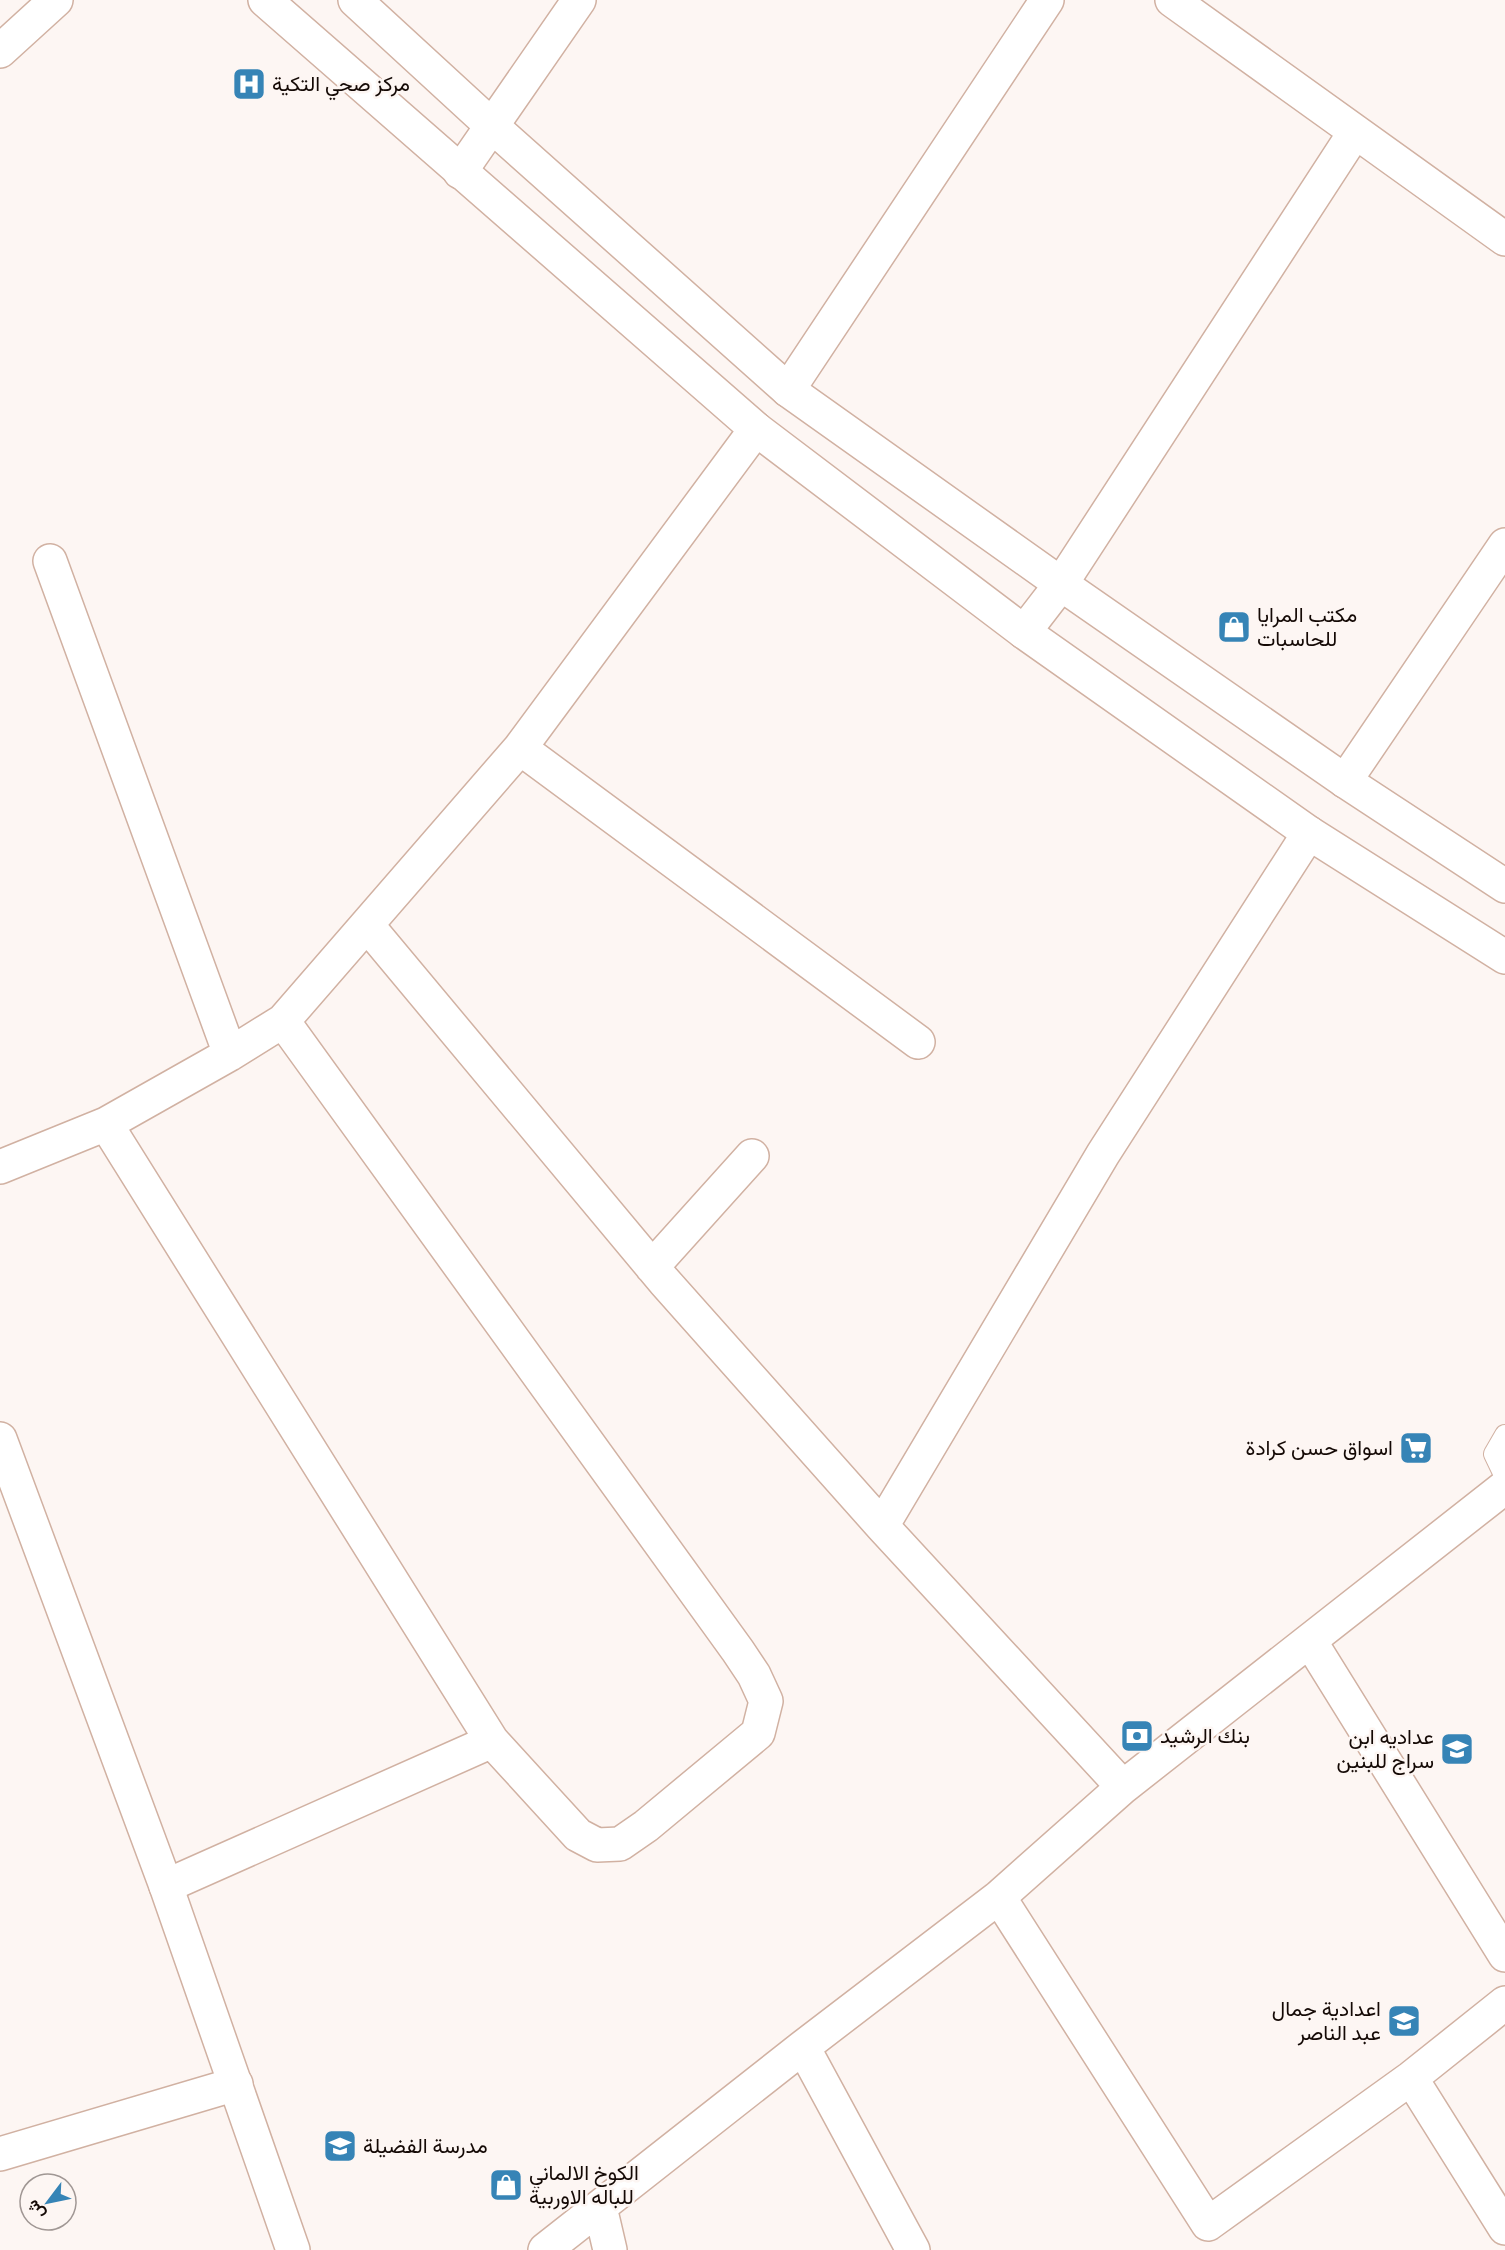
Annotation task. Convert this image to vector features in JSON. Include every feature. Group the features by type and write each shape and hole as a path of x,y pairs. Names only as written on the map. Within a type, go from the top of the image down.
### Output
{"street":[{"path":"0,51 56,0"},
{"path":"265,0 756,429 1024,632 1309,833 1505,957"},
{"path":"355,0 492,126 788,390 1061,584 1345,781 1505,886"},
{"path":"460,171 579,0"},
{"path":"788,390 1047,0"},
{"path":"1172,0 1505,239"},
{"path":"1024,632 1061,584 1354,132"},
{"path":"0,1167 106,1124 230,1054 283,1021 520,748 756,429"},
{"path":"1345,781 1505,545"},
{"path":"50,561 230,1054"},
{"path":"520,748 918,1042"},
{"path":"882,1526 1102,1154 1309,833"},
{"path":"367,925 652,1267 882,1526 1123,1787"},
{"path":"106,1124 492,1741 578,1835 597,1845 620,1844 646,1826 758,1733 766,1701 754,1675 738,1651 283,1021"},
{"path":"652,1267 752,1156"},
{"path":"0,1439 166,1886 293,2250"},
{"path":"545,2250 803,2047 999,1897 1123,1787 1505,1487"},
{"path":"1310,1641 1505,1955"},
{"path":"166,1886 492,1741"},
{"path":"999,1897 1208,2224 1411,2078 1505,2003"},
{"path":"803,2047 913,2250"},
{"path":"1411,2078 1505,2228"},
{"path":"0,2154 236,2084"},
{"path":"600,2207 610,2250"}],"lane":[{"path":"1505,1435 1494,1454 1505,1477"}],"place":[{"name":"مركز صحي التكية","path":"249,84"},
{"name":"مكتب المرايا للحاسبات","path":"1234,627"},
{"name":"اسواق حسن كرادة","path":"1416,1448"},
{"name":"بنك الرشيد","path":"1137,1736"},
{"name":"عداديه ابن سراج للبنين","path":"1457,1749"},
{"name":"اعدادية جمال عبد الناصر","path":"1404,2021"},
{"name":"مدرسة الفضيلة","path":"340,2146"},
{"name":"الكوخ الالماني للباله الاوربية","path":"506,2185"}]}
